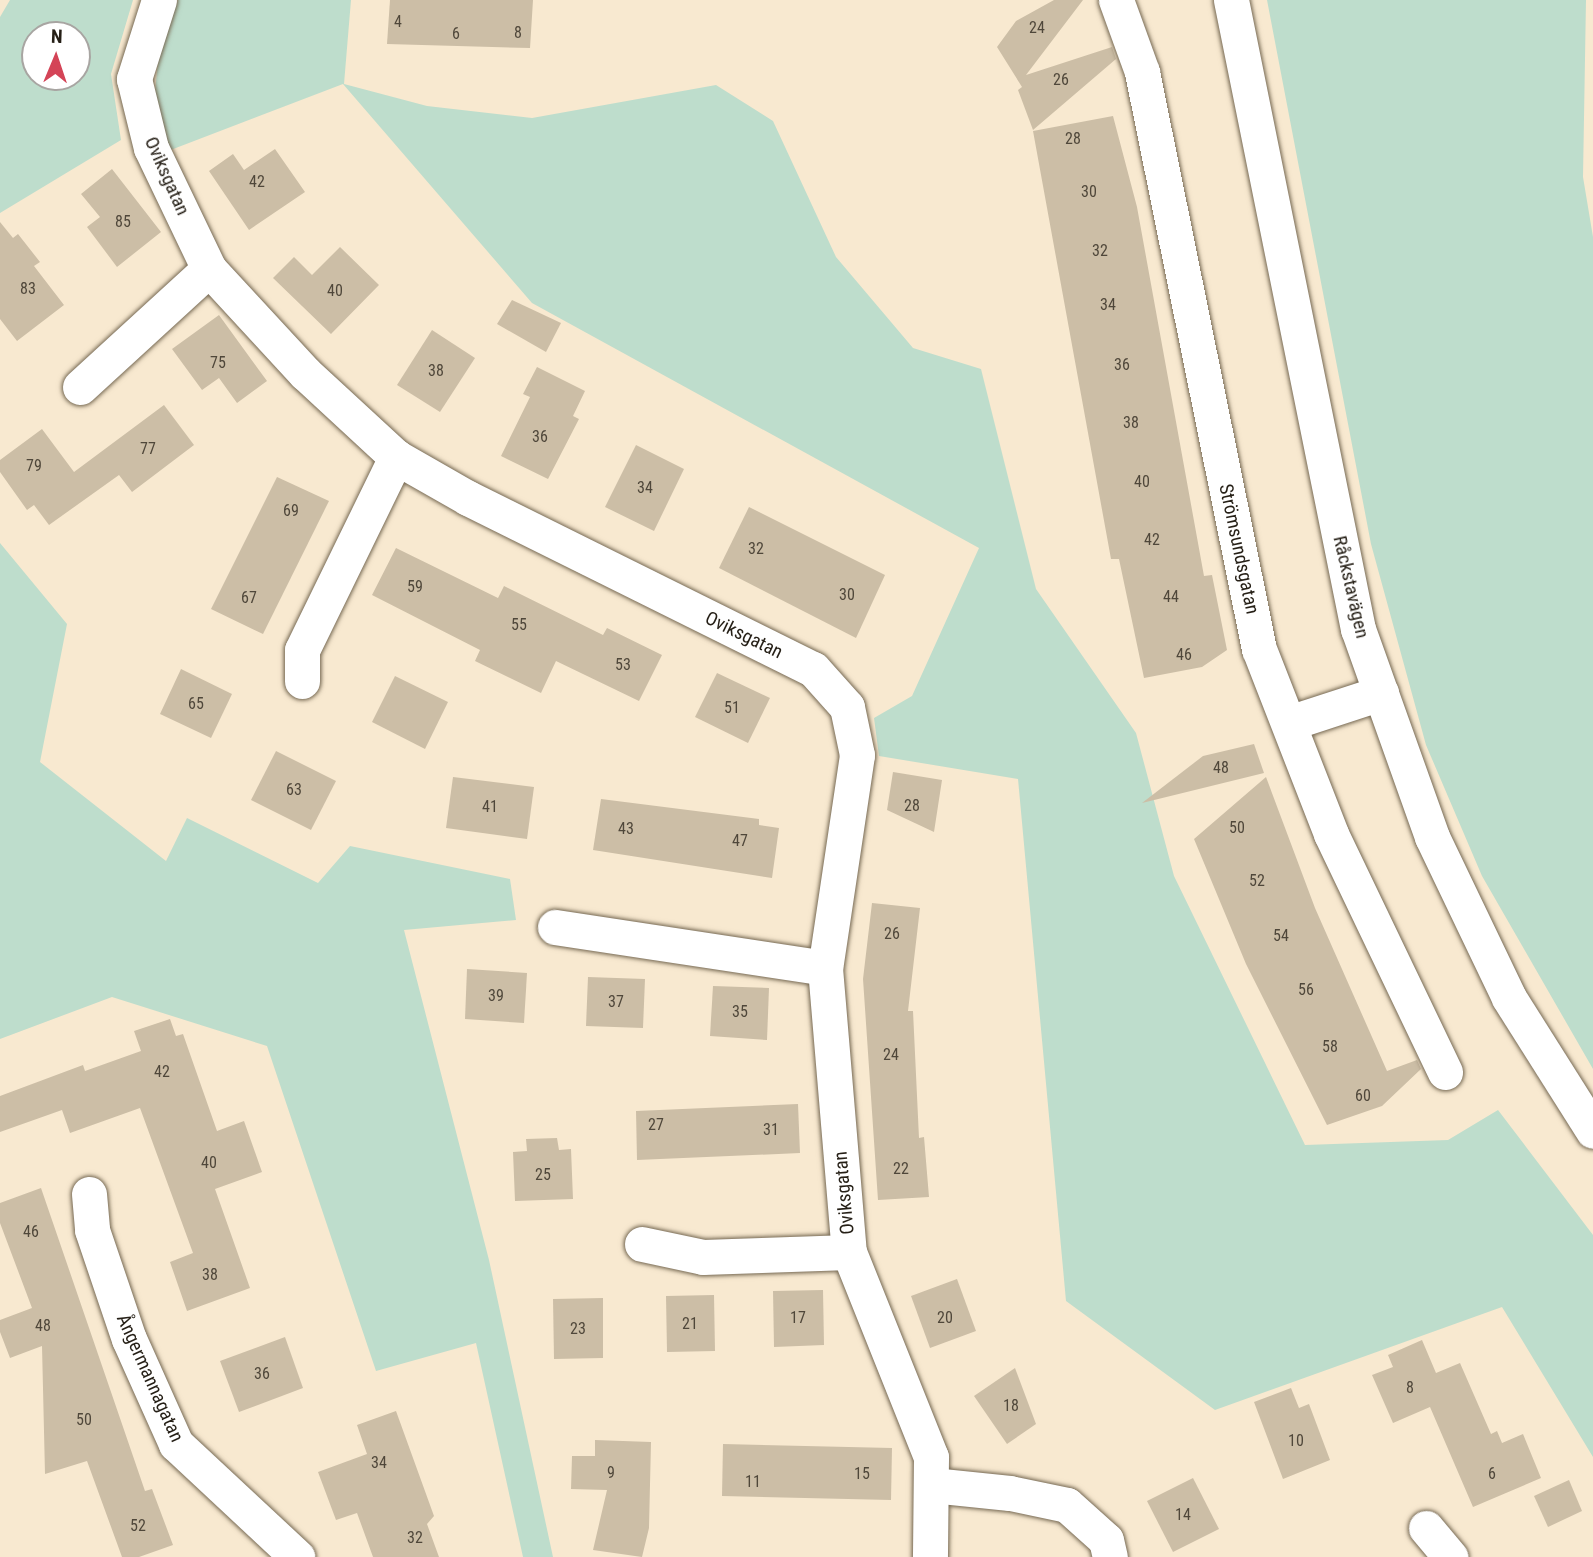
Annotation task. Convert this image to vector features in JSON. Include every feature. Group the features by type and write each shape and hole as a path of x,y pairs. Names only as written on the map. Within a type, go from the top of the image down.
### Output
{"street":[{"name":"Oviksgatan","path":"159,0 134,79 151,148 209,269 305,373 396,457 467,498 813,669 847,707 858,755 825,968 849,1252 931,1457 930,1557"},
{"name":"Strömsundsgatan","path":"1116,0 1142,72 1259,649 1331,834 1446,1072"},
{"name":"Råckstavägen","path":"1231,0 1358,629 1432,837 1509,998 1593,1131"},
{"path":"80,387 209,269"},
{"path":"302,681 302,650 396,457"},
{"path":"1289,723 1381,693"},
{"path":"555,927 825,968"},
{"name":"Ångermannagatan","path":"89,1194 92,1230 130,1339 176,1444 297,1557"},
{"name":"Oviksgatan","path":"642,1244 703,1257 849,1252"},
{"path":"932,1485 1010,1493 1068,1505 1105,1540 1110,1557"},
{"path":"1426,1528 1450,1557"}],"green space":[{"path":"10,0 133,0 111,74 121,140 0,213 0,17"},
{"path":"178,0 351,0 344,84 427,106 532,118 716,85 773,121 836,257 913,348 981,369 1036,589 1136,733 1174,876 1305,1145 1448,1140 1498,1110 1593,1235 1593,1457 1502,1307 1215,1410 1066,1301 1018,779 879,756 874,718 912,696 979,548 532,303 343,84 168,151 155,92 159,50"},
{"path":"1267,0 1586,0 1583,177 1593,237 1593,1069 1482,876 1426,745 1371,544"},
{"path":"0,543 67,624 40,762 166,861 187,818 318,883 350,846 510,879 516,920 404,930 489,1260 553,1557 523,1557 476,1343 376,1371 267,1046 112,997 0,1039"}],"building":[{"path":"390,0 533,0 530,48 387,44"},
{"path":"1054,0 1083,0 1026,75 1112,47 1116,59 1033,130 1018,90 1022,87 997,47 1016,21"},
{"path":"1113,116 1137,207 1204,576 1212,575 1227,650 1202,667 1144,678 1119,559 1111,559 1033,131"},
{"path":"275,149 305,192 249,230 209,171 233,154 244,170"},
{"path":"112,169 161,232 117,267 87,227 100,217 81,194"},
{"path":"0,222 13,238 18,234 40,262 34,266 64,305 17,341 0,319"},
{"path":"340,247 379,285 331,334 273,278 294,257 312,275"},
{"path":"512,300 561,323 546,352 497,324"},
{"path":"219,315 267,381 237,403 219,378 202,390 172,349"},
{"path":"432,330 475,358 440,412 397,385"},
{"path":"537,367 585,391 573,416 579,419 548,479 501,456 530,397 523,394"},
{"path":"164,405 194,445 132,492 119,475 49,525 34,505 27,510 0,472 0,460 42,429 74,472"},
{"path":"636,445 684,469 654,531 605,507"},
{"path":"277,477 329,501 263,634 211,609"},
{"path":"749,507 885,575 856,638 719,568"},
{"path":"396,548 498,598 504,586 603,635 607,628 662,655 639,701 556,661 541,693 475,661 480,650 372,595"},
{"path":"181,669 232,694 211,738 160,714"},
{"path":"717,673 770,698 748,743 695,717"},
{"path":"395,676 448,702 425,749 372,722"},
{"path":"1254,744 1264,773 1142,803 1203,756"},
{"path":"276,751 336,781 311,830 251,800"},
{"path":"893,772 942,780 934,832 887,810"},
{"path":"453,777 534,787 527,839 446,828"},
{"path":"1266,777 1315,908 1387,1071 1417,1060 1421,1069 1382,1106 1327,1125 1246,964 1194,839"},
{"path":"601,799 759,819 759,825 779,828 772,878 593,850"},
{"path":"872,903 920,908 908,1011 913,1011 919,1138 924,1137 929,1197 878,1200 863,979"},
{"path":"467,969 527,973 524,1023 465,1019"},
{"path":"588,977 645,979 643,1028 586,1026"},
{"path":"713,986 769,988 767,1040 710,1036"},
{"path":"170,1019 176,1036 183,1034 217,1131 244,1121 262,1172 215,1189 250,1288 187,1311 170,1262 193,1253 140,1108 70,1133 62,1110 0,1132 0,1096 83,1065 85,1071 141,1051 134,1031"},
{"path":"798,1104 800,1153 637,1160 636,1111"},
{"path":"557,1138 559,1150 571,1149 573,1199 515,1201 513,1152 527,1151 526,1139"},
{"path":"41,1188 145,1491 152,1489 173,1545 139,1557 122,1557 87,1461 45,1474 42,1346 10,1358 0,1332 0,1320 32,1308 0,1223 0,1203"},
{"path":"957,1279 976,1331 930,1348 911,1296"},
{"path":"823,1290 824,1345 774,1347 773,1291"},
{"path":"714,1295 715,1351 667,1352 666,1296"},
{"path":"603,1298 603,1358 554,1359 553,1299"},
{"path":"285,1337 303,1388 239,1412 220,1361"},
{"path":"1422,1340 1436,1373 1460,1363 1491,1434 1497,1431 1502,1443 1523,1434 1541,1478 1473,1507 1430,1407 1393,1423 1372,1375 1393,1367 1388,1355"},
{"path":"1015,1368 1036,1424 1007,1444 974,1396"},
{"path":"1291,1388 1299,1408 1309,1404 1330,1460 1283,1479 1254,1402"},
{"path":"396,1411 434,1516 427,1524 439,1557 373,1557 357,1513 336,1520 318,1472 367,1454 357,1425"},
{"path":"595,1440 651,1442 649,1528 642,1557 593,1550 607,1490 571,1489 572,1456 595,1456"},
{"path":"723,1444 892,1448 891,1500 722,1496"},
{"path":"1193,1478 1219,1529 1173,1552 1147,1501"},
{"path":"1569,1480 1582,1511 1548,1527 1534,1496"}]}
